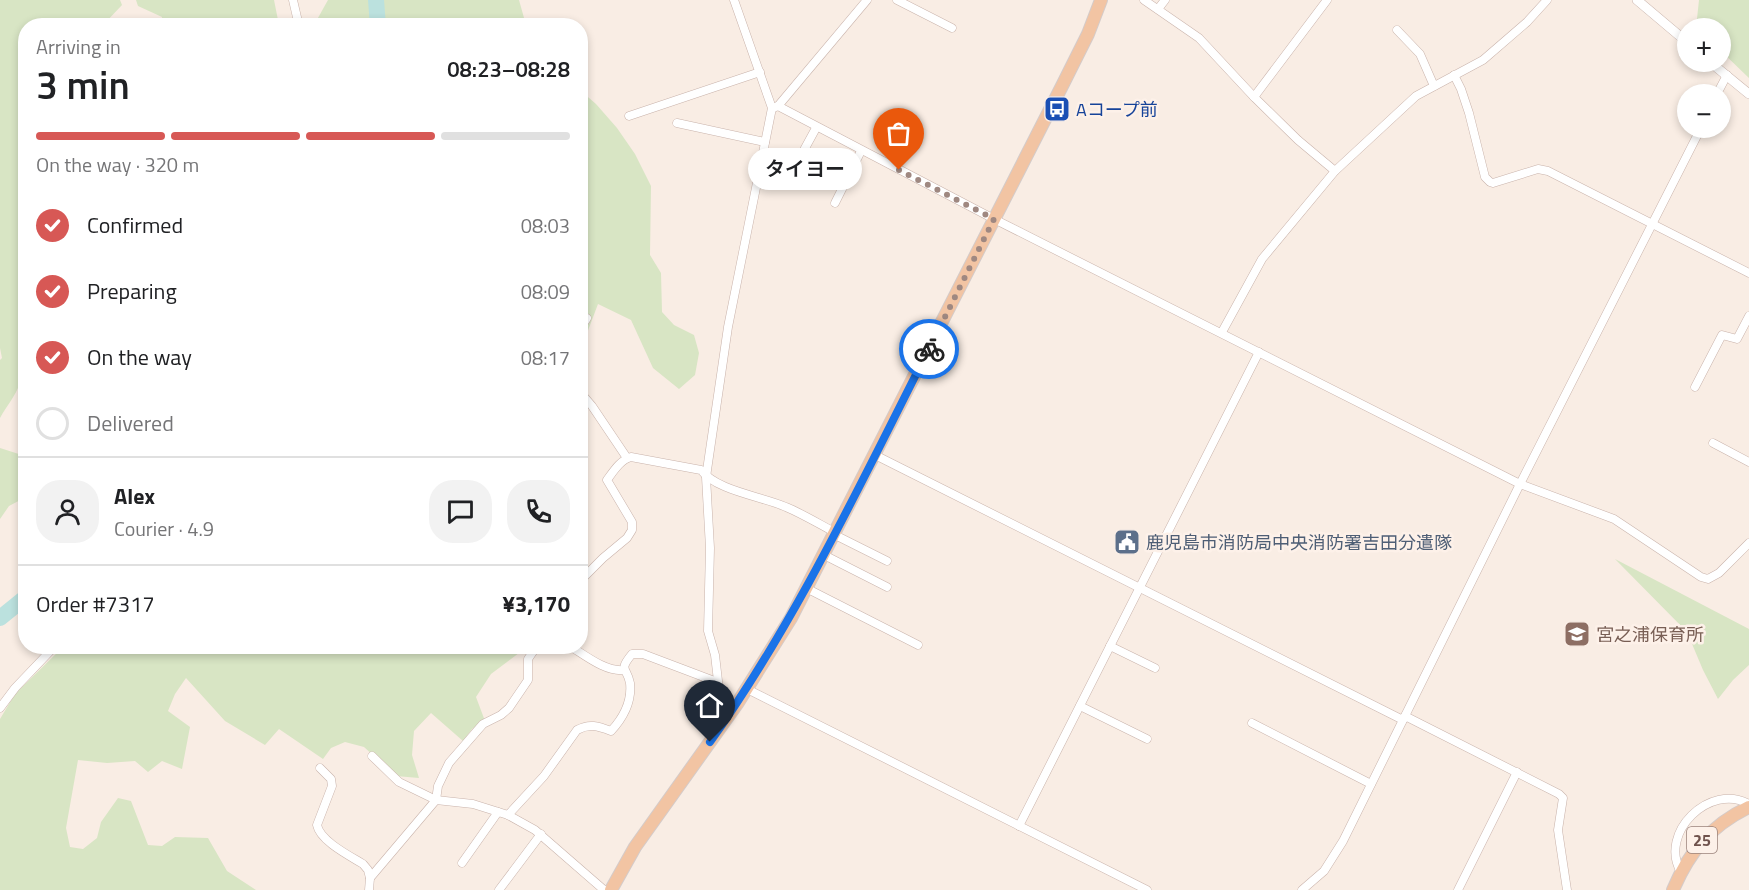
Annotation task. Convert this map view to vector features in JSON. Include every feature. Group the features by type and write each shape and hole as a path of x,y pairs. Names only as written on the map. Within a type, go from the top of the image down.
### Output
{"main road":[{"path":"611,890 635,848 723,724 777,642 835,534 1088,34 1101,0"},
{"name":"25","path":"1673,890 1680,872 1704,838 1719,825 1749,806"}],"street":[{"path":"293,0 297,18"},
{"path":"734,0 775,107 1520,484 1614,519 1679,564 1708,579 1719,573 1749,543"},
{"path":"723,724 715,655 708,631 710,548 706,477 728,327 765,142 775,107 867,0"},
{"path":"897,0 952,28"},
{"path":"1144,0 1199,38 1254,97 1298,140 1335,171"},
{"path":"1158,9 1165,0"},
{"path":"1254,97 1327,0"},
{"path":"1222,333 1262,259 1335,171 1416,96 1483,60 1547,0"},
{"path":"1637,0 1677,34"},
{"path":"1397,30 1420,54 1434,86"},
{"path":"629,116 760,72"},
{"path":"1723,72 1749,94"},
{"path":"1454,75 1469,113 1487,180 1493,183 1538,169 1548,171 1749,273"},
{"path":"1722,84 1727,75"},
{"path":"677,123 765,142"},
{"path":"804,150 816,128"},
{"path":"1302,890 1324,872 1332,860 1696,138"},
{"path":"835,203 861,151"},
{"path":"1695,387 1722,335 1737,339 1749,316"},
{"path":"1019,826 1259,352"},
{"path":"588,401 627,458"},
{"path":"1713,444 1749,462"},
{"path":"875,455 1559,794 1563,798 1558,830 1567,890"},
{"path":"588,573 627,538 632,530 632,522 607,480 627,458 701,470 706,477 731,488 789,508 887,561"},
{"path":"824,555 887,587"},
{"path":"806,588 918,645"},
{"path":"1110,646 1155,668"},
{"path":"0,708 15,688 47,654"},
{"path":"370,878 436,800 438,786 449,763 483,724 509,708 528,680 528,659 531,654"},
{"path":"583,654 618,671 624,670"},
{"path":"508,815 544,776 577,730 585,725 594,725 611,730 620,721 628,701 630,683 624,670 632,654 643,654 717,682"},
{"path":"747,689 1147,890"},
{"path":"1080,706 1147,739"},
{"path":"1252,723 1371,784"},
{"path":"372,756 399,782 436,800 473,804 508,815 541,834 604,890"},
{"path":"320,768 331,778 332,786 317,825 318,831 363,864 370,878 369,890"},
{"path":"1458,890 1517,772"},
{"path":"1680,872 1673,852 1681,829 1694,812 1709,803 1730,798 1739,798 1749,806"},
{"path":"462,863 498,812"},
{"path":"499,890 541,834"}],"green space":[{"path":"0,0 120,0 122,5 110,18 18,18 18,387 0,418 0,360 2,358 0,348"},
{"path":"136,0 274,0 278,18 162,18 138,6"},
{"path":"328,0 519,0 524,18 318,18"},
{"path":"1699,0 1749,0 1749,78 1731,61 1731,18 1697,18"},
{"path":"588,97 617,128 635,154 651,186 650,255 661,273 662,312 674,325 694,335 699,353 695,375 679,389 653,368 631,320 598,304 588,330"},
{"path":"0,448 18,454 18,501 9,506 0,519"},
{"path":"1615,559 1749,629 1749,665 1718,699 1687,632"},
{"path":"56,654 518,654 491,674 476,697 485,721 472,729 463,741 431,713 414,731 412,755 419,778 396,776 364,747 345,742 331,748 323,759 279,729 265,745 225,721 186,678 175,694 168,711 190,727 182,769 162,761 148,772 135,761 107,763 78,760 66,828 70,847 83,849 97,838 101,822 118,798 131,801 148,845 162,846 175,837 208,838 227,871 256,890 0,890 0,719 15,694"}],"waterway":[{"path":"376,0 377,18"},
{"path":"0,618 18,603"}],"way so far":[{"path":"899,170 994,219 929,349"}],"place":[{"name":"Aコープ前","path":"1057,109"},
{"name":"タイヨー","path":"899,170"},
{"name":"鹿児島市消防局中央消防署吉田分遣隊","path":"1127,542"},
{"name":"宮之浦保育所","path":"1577,634"}],"route":[{"path":"710,742 747,689 791,618 929,349"}]}
